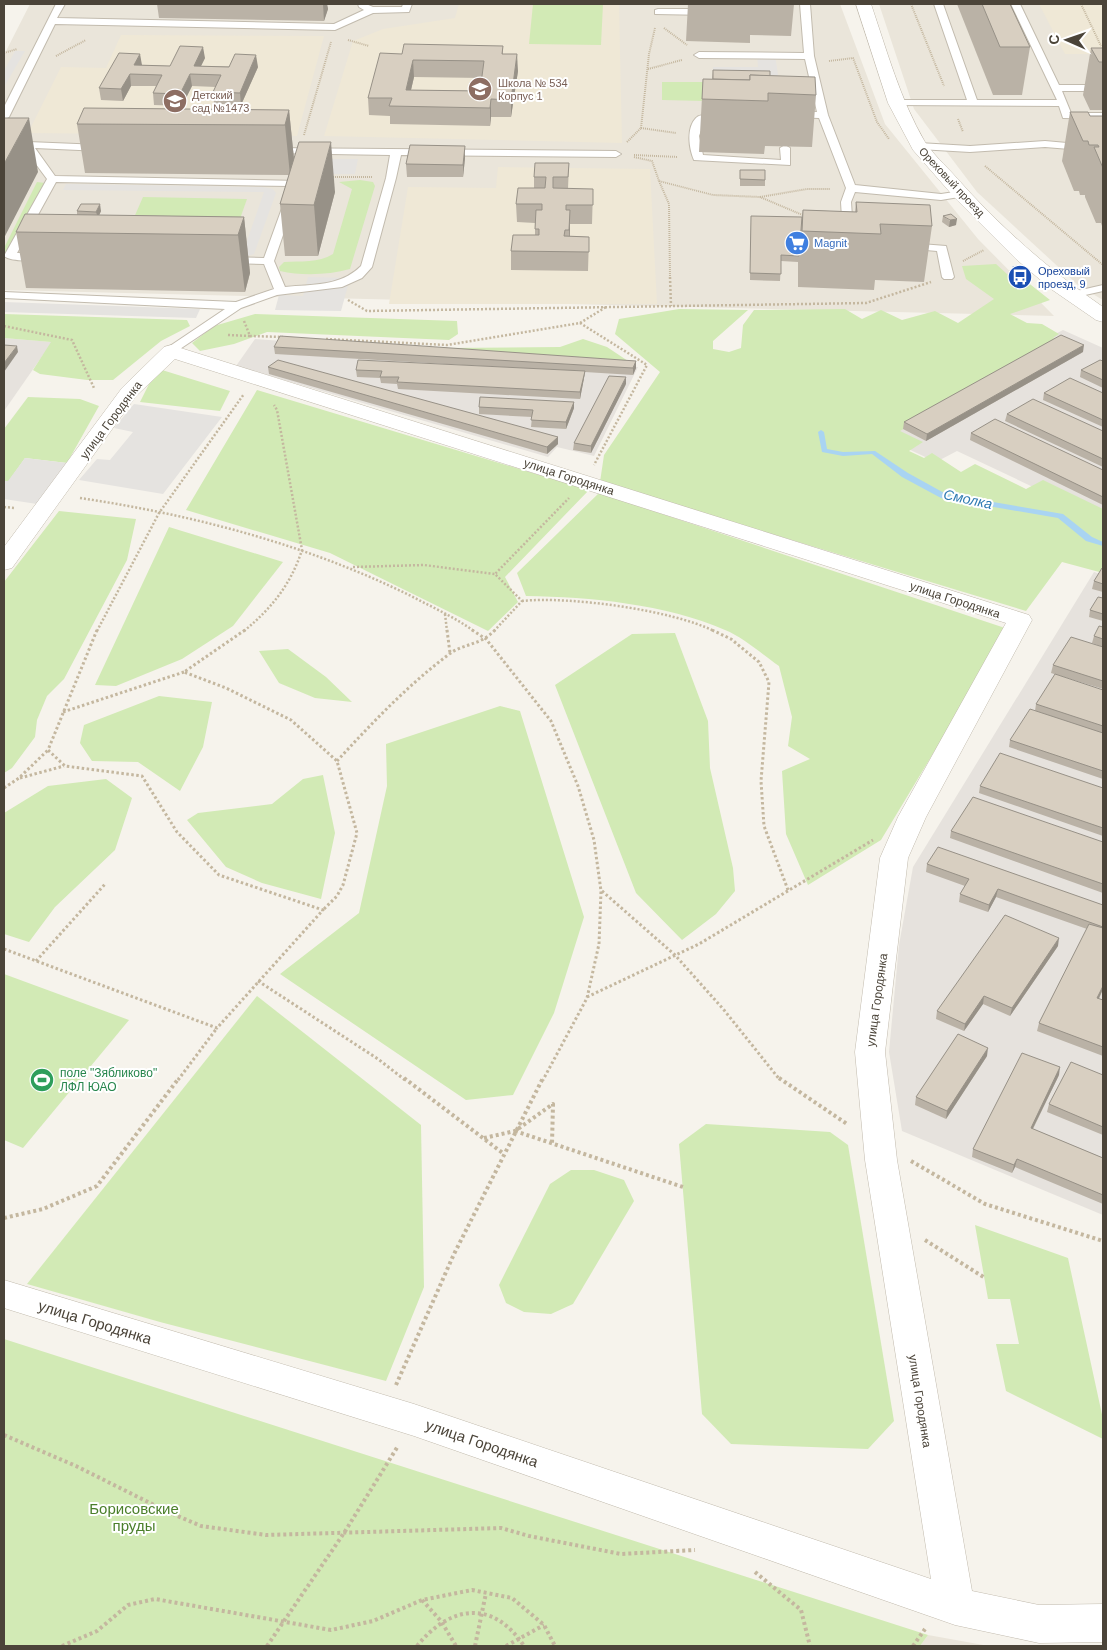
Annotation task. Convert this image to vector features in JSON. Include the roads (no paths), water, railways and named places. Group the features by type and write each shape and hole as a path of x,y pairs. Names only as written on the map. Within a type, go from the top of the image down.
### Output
{"street":[{"name":"Ореховый проезд","path":"863,4 896,103 919,146 961,194 1022,255 1072,295 1103,316"},
{"name":"улица Городянка","path":"4,563 129,392 171,351 1020,620 912,817 894,858 870,1052 879,1141 954,1606"},
{"name":"улица Городянка","path":"4,1294 399,1415 954,1606 1039,1624 1103,1623"}],"lane":[{"path":"4,117 60,4"},
{"path":"360,4 371,10 406,10 407,4"},
{"path":"938,4 973,103"},
{"path":"1016,4 1056,88 1067,116 1103,116"},
{"path":"51,21 334,32 371,10"},
{"path":"803,10 808,56 822,115 851,188 846,202 849,242"},
{"path":"658,12 721,12"},
{"path":"699,55 808,56"},
{"path":"1056,88 1103,88"},
{"path":"896,103 1062,103"},
{"path":"783,114 822,115"},
{"path":"735,115 700,119 694,136 698,158 786,163 785,148"},
{"path":"4,144 116,148"},
{"path":"919,146 970,149 1045,144 1086,147 1103,162"},
{"path":"28,146 52,179"},
{"path":"261,150 616,154"},
{"path":"171,351 237,306 281,291 328,288 360,276 366,267 391,178 396,152"},
{"path":"52,179 296,183 268,261 281,291"},
{"path":"50,256 10,256 52,179"},
{"path":"851,188 941,197 961,194"},
{"path":"896,245 942,248 947,272"},
{"path":"218,260 268,261"},
{"path":"1072,295 1103,288"},
{"path":"4,295 237,306"}],"waterway":[{"name":"Смолка","path":"821,432 824,451 843,454 873,452 905,475 944,496 1060,516 1089,539 1103,544"}],"place":[{"name":"Школа № 534 Корпус 1","path":"480,89"},
{"name":"Детский сад №1473","path":"175,101"},
{"name":"Magnit","path":"797,243"},
{"name":"Ореховый проезд, 9","path":"1020,277"},
{"name":"поле \"Зябликово\" ЛФЛ ЮАО","path":"42,1080"}],"park label":[{"name":"Борисовские пруды","path":"134,1516"}]}
